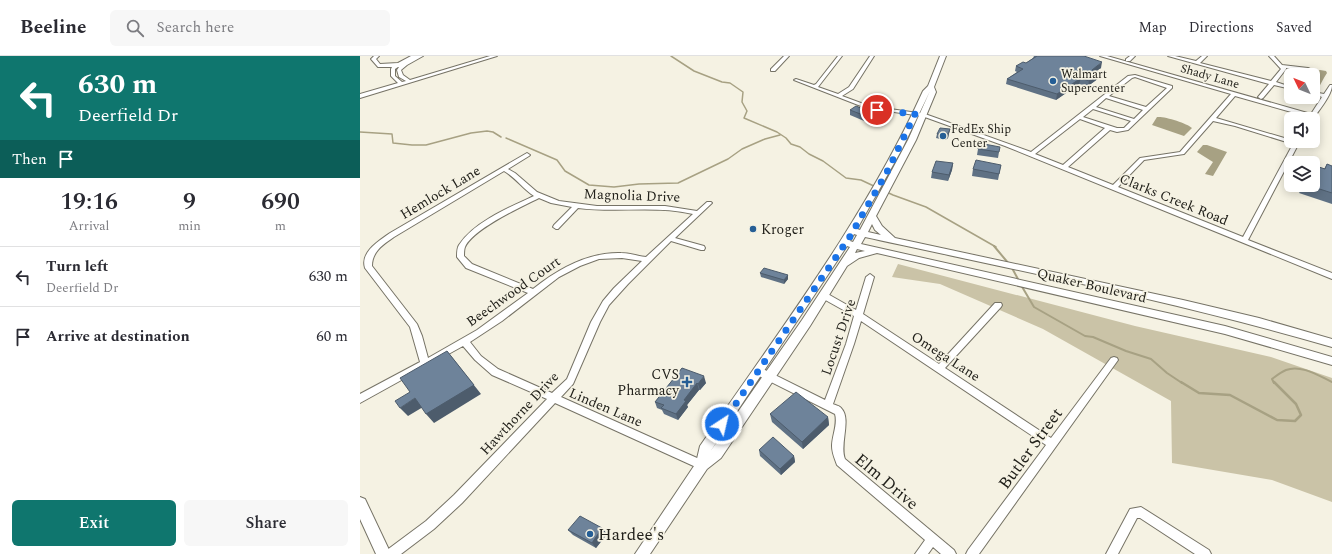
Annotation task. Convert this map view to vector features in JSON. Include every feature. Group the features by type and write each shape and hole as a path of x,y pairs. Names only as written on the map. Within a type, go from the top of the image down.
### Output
{"main road":[{"path":"642,554 702,465 717,454 763,374 875,194 898,151 933,92 931,87 943,56"},
{"path":"763,374 823,295 862,234 890,185 919,115"},
{"path":"872,216 880,231 896,241"},
{"name":"Quaker Boulevard","path":"852,231 1183,304 1273,326 1332,343"},
{"name":"Quaker Boulevard","path":"845,243 855,244 1225,330 1332,360"},
{"path":"841,267 856,256 876,250"},
{"path":"360,504 384,554"}],"street":[{"path":"377,56 373,59 379,64 400,65 421,56"},
{"path":"401,84 392,72 415,56"},
{"path":"360,96 495,56"},
{"path":"773,70 785,56"},
{"path":"814,87 818,85 840,56"},
{"path":"838,96 851,88 872,56"},
{"name":"Shady Lane","path":"1102,56 1292,112"},
{"path":"1128,60 1133,56"},
{"path":"1170,56 1284,86"},
{"path":"1196,63 1205,56"},
{"path":"1261,97 1284,69 1270,56"},
{"path":"400,65 399,70 401,76 409,81"},
{"path":"1281,66 1299,68"},
{"path":"395,78 401,76"},
{"path":"1032,155 1079,117 1092,107 1105,96 1132,76 1170,87 1135,121 1123,130 1109,128 1079,117"},
{"name":"Clarks Creek Road","path":"796,80 872,109 919,115 1007,145 1332,276"},
{"path":"1315,112 1332,86"},
{"path":"1114,188 1142,159 1182,153 1234,94"},
{"path":"1105,96 1147,109"},
{"path":"1320,96 1325,97"},
{"path":"1092,107 1135,121"},
{"path":"1212,119 1284,138"},
{"path":"1064,168 1109,128"},
{"path":"1244,241 1261,214 1282,166 1293,148"},
{"name":"Hemlock Lane","path":"425,363 417,331 368,266 370,255 376,247 392,235 527,155"},
{"name":"Magnolia Drive","path":"503,169 515,175 527,188 539,196 576,207 603,209 676,208 698,213"},
{"path":"534,292 469,266 460,256 465,241 476,230 539,196"},
{"name":"Hawthorne Drive","path":"391,554 430,525 455,502 553,400 570,381 596,321 616,290 709,203"},
{"path":"556,227 576,207"},
{"path":"671,239 701,248"},
{"name":"Beechwood Court","path":"360,399 498,321 557,274 585,261 614,255 633,256 647,260"},
{"name":"Locust Drive","path":"828,404 860,316 870,277"},
{"name":"Omega Lane","path":"823,295 860,316 940,368 1052,444"},
{"path":"940,368 998,305"},
{"name":"Linden Lane","path":"464,341 478,358 495,372 553,400 702,465"},
{"name":"Butler Street","path":"972,554 1114,360"},
{"name":"Elm Drive","path":"763,374 828,404 838,411 842,415 836,448 837,455 841,462 950,554"},
{"path":"1112,554 1134,513 1141,512 1205,554"},
{"path":"921,554 932,540"}],"shaded area":[{"path":"1320,70 1326,71 1327,73 1320,85"},
{"path":"1157,117 1175,120 1192,128 1184,136 1152,125"},
{"path":"1203,145 1227,152 1213,176 1205,174 1213,162 1197,152"},
{"path":"898,264 1135,326 1271,357 1332,378 1332,502 1272,480 1172,463 1171,401 1043,329 940,284 892,277"}],"building":[{"name":"Walmart Supercenter","path":"1037,56 1084,56 1102,62 1092,70 1101,72 1089,81 1081,78 1057,94 1007,79 1023,69 1016,66 1023,62 1026,63"},
{"path":"856,106 882,117 876,120 850,110"},
{"path":"940,128 950,129 948,134 937,134"},
{"path":"979,143 1000,147 999,152 978,149"},
{"path":"976,160 1001,165 999,174 973,169"},
{"path":"936,161 953,163 949,175 932,172"},
{"path":"1327,164 1332,166 1332,193 1320,189 1320,167 1325,169"},
{"path":"764,268 788,275 784,280 760,273"},
{"path":"447,351 474,385 426,414 415,398 400,408 395,401 410,392 400,378"},
{"name":"CVS Pharmacy","path":"682,368 704,376 684,400 686,401 676,414 661,408 664,405 655,402"},
{"path":"796,392 828,417 802,442 770,414"},
{"path":"773,437 794,456 780,469 759,450"},
{"name":"Hardee's","path":"580,516 602,528 592,543 568,530"}],"waterway":[{"path":"671,56 694,71 722,82 730,83 743,92 742,102 747,111 744,118 777,132 786,138 791,144 800,147 809,154 823,161 846,178 861,180 893,195 926,207 996,247"},
{"path":"360,132 392,134 393,143 412,145 426,145 471,133 487,131 493,132 501,137"},
{"path":"506,138 557,160 565,171 589,185 614,187 639,184 678,183 728,159 742,149 765,139 780,135"},
{"path":"994,246 1009,264"},
{"path":"1012,268 1019,281"},
{"path":"1021,285 1034,307 1085,336 1093,337 1126,351 1151,359 1167,373 1182,383"},
{"path":"1274,383 1272,379 1279,374 1284,371 1298,368 1332,382"},
{"path":"1181,382 1199,393 1230,395 1277,420 1295,421 1301,415 1296,404 1274,382"}],"place":[{"name":"Walmart Supercenter","path":"1053,81"},
{"name":"FedEx Ship Center","path":"943,136"},
{"name":"Kroger","path":"753,229"},
{"name":"CVS Pharmacy","path":"687,382"},
{"name":"Hardee's","path":"590,534"}],"route":[{"path":"722,424 849,238 887,172 907,134 915,114 877,110"}]}
